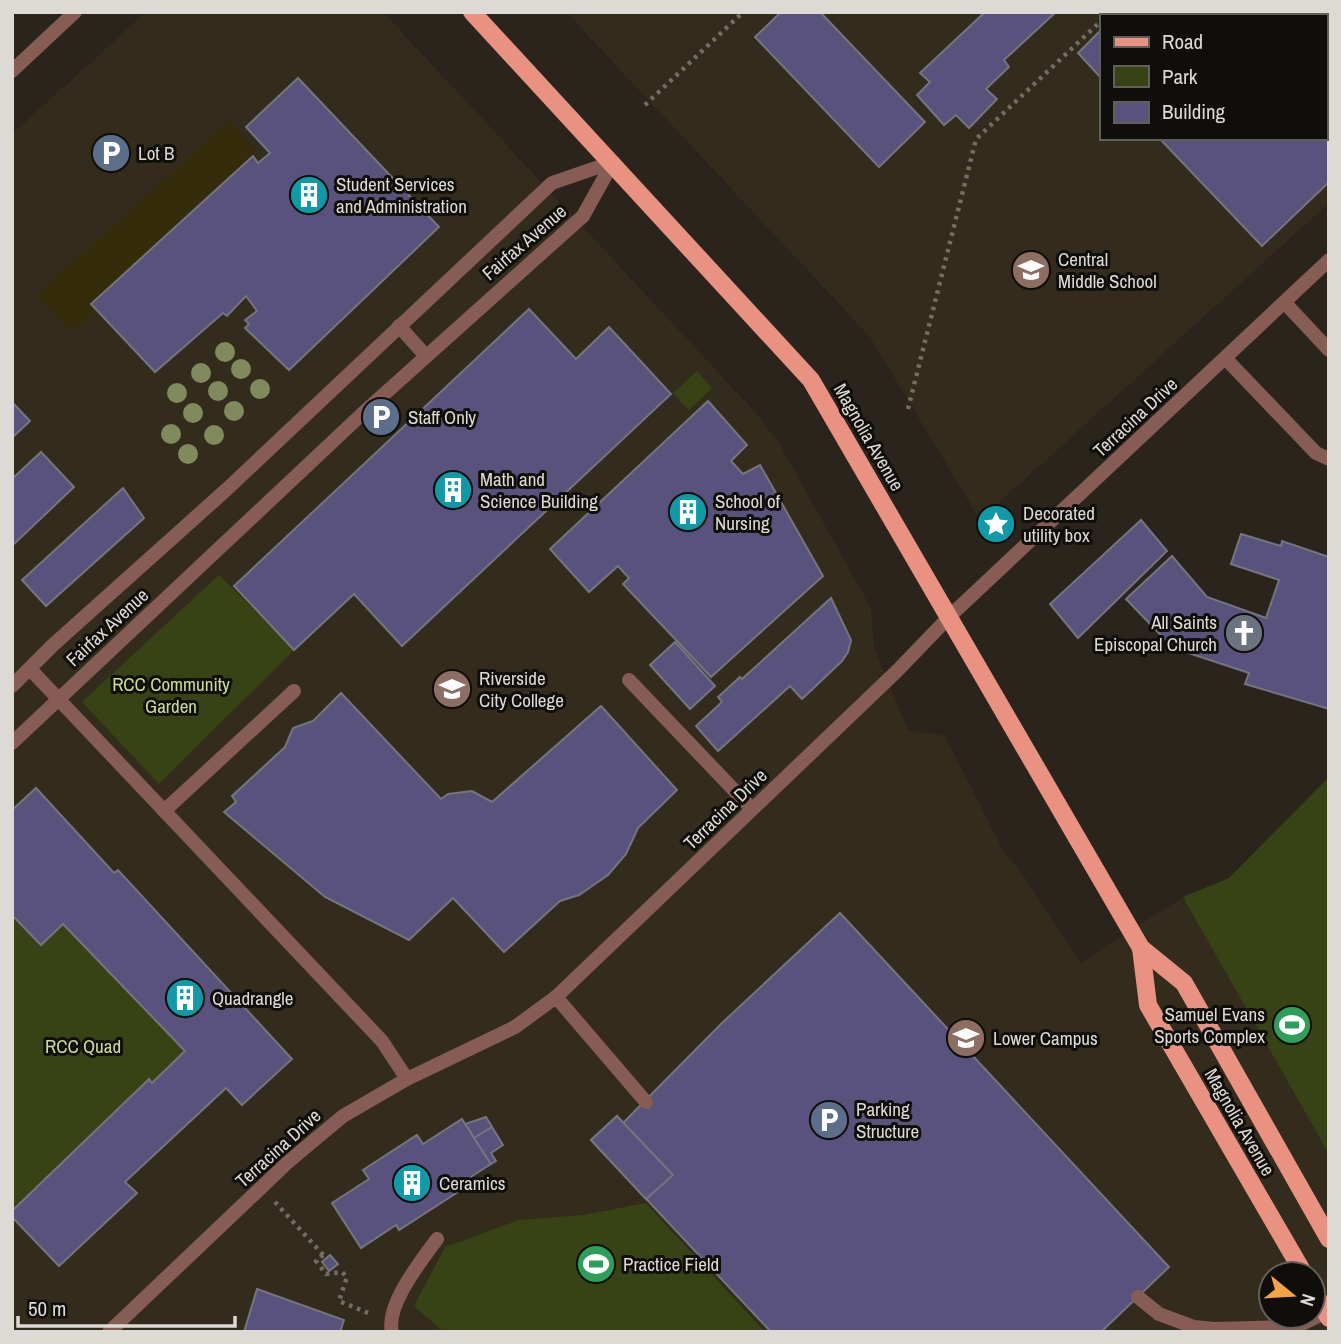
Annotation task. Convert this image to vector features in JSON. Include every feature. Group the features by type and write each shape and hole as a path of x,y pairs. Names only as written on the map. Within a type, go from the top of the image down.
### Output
{"main road":[{"name":"Magnolia Avenue","path":"472,12 811,380 1141,948 1184,984 1329,1239"},
{"name":"Magnolia Avenue","path":"1141,948 1148,1005 1296,1260"}],"street":[{"path":"12,71 75,12"},
{"name":"Fairfax Avenue","path":"12,686 552,183 612,162"},
{"name":"Fairfax Avenue","path":"12,743 426,356 583,216 612,162"},
{"name":"Terracina Drive","path":"109,1332 306,1147 343,1116 407,1079 515,1027 556,997 950,616 1329,260"},
{"path":"1285,303 1329,350"},
{"path":"400,326 426,356"},
{"path":"1226,359 1316,453 1329,459"},
{"path":"30,669 382,1041 407,1079"},
{"path":"629,680 752,809"},
{"path":"164,811 294,691"},
{"path":"556,997 646,1102"},
{"path":"392,1332 390,1324 406,1282 437,1239"},
{"path":"1138,1297 1159,1314 1194,1327 1257,1328"}],"path":[{"path":"645,105 740,15"},
{"path":"908,409 976,139 1100,22"},
{"path":"277,1203 325,1257 316,1261 326,1273 342,1272 347,1277 339,1301 360,1308"}],"shaded area":[{"name":"Riverside City College","path":"146,12 383,12 756,413 779,443 871,608 874,647 908,730 945,736 1003,850 1026,879 1081,963 1183,897 1229,878 1329,777 1329,1332 12,1332 12,134"},
{"name":"Central Middle School","path":"566,12 1329,12 1329,203 980,520 870,337"}],"green space":[{"path":"697,371 712,388 689,410 673,393"},
{"name":"RCC Community Garden","path":"219,575 294,650 159,784 82,702"},
{"name":"Samuel Evans Sports Complex","path":"1329,777 1329,1154 1183,897 1229,878"},
{"name":"RCC Quad","path":"12,915 63,924 185,1051 152,1083 148,1079 12,1211"},
{"path":"646,1203 765,1332 444,1332 414,1306 445,1247 519,1220 583,1215"}],"sand":[{"path":"229,120 256,151 91,304 97,310 72,332 37,295"}],"building":[{"path":"781,12 820,12 925,122 879,167 755,37"},
{"path":"985,12 1056,12 1004,60 1009,67 986,89 997,99 969,128 956,115 944,125 917,95 930,82 920,73"},
{"path":"1219,12 1220,14 1118,14"},
{"path":"1262,12 1329,12 1329,77 1327,14"},
{"path":"1100,31 1100,77 1078,53"},
{"name":"Student Services and Administration","path":"298,78 439,227 289,370 245,328 249,324 245,320 257,311 246,296 227,316 223,313 155,372 91,304 253,156 258,163 270,153 246,127"},
{"path":"1327,126 1329,128 1329,182 1262,246 1161,140 1327,140"},
{"name":"Math and Science Building","path":"529,309 576,359 609,327 671,394 402,646 354,594 294,650 234,586"},
{"name":"School of Nursing","path":"708,401 747,445 731,461 743,474 760,465 823,576 711,677 623,584 629,578 618,566 589,592 550,549"},
{"path":"12,402 30,421 12,438"},
{"path":"41,452 74,487 12,546 12,479"},
{"path":"123,488 144,518 46,606 22,580"},
{"path":"1141,520 1167,551 1078,638 1050,604"},
{"name":"All Saints Episcopal Church","path":"1241,534 1281,546 1282,541 1329,557 1329,709 1245,684 1249,673 1173,648 1126,599 1172,556 1207,597 1266,618 1279,580 1231,564"},
{"path":"831,598 851,640 842,661 802,699 790,686 718,751 696,726 722,702 718,697 740,677 742,679"},
{"path":"675,642 715,686 690,709 650,665"},
{"path":"341,693 441,799 448,794 472,791 492,802 601,706 677,790 638,828 626,854 608,875 579,895 560,901 504,952 453,898 409,940 325,897 224,812 236,802 232,796 285,747 293,728 313,721"},
{"name":"Quadrangle","path":"36,788 114,873 118,870 292,1059 242,1105 226,1088 125,1182 137,1193 59,1266 12,1217 12,1211 149,1079 152,1083 185,1051 63,924 41,945 12,915 12,810"},
{"name":"Parking Structure","path":"840,913 1169,1267 1101,1332 771,1332 591,1140 617,1116 623,1123 722,1023"},
{"path":"617,1116 673,1175 646,1199 591,1140"},
{"path":"486,1117 492,1127 474,1138 465,1124"},
{"name":"Ceramics","path":"462,1119 491,1164 455,1187 458,1192 399,1230 396,1225 361,1248 332,1203 369,1179 363,1170 417,1135 423,1144"},
{"path":"492,1127 503,1145 491,1153 496,1161 491,1164 474,1138"},
{"path":"330,1255 338,1264 329,1271 322,1262"},
{"path":"257,1289 344,1320 340,1332 244,1332"}],"place":[{"name":"Lot B","path":"111,153"},
{"name":"Student Services and Administration","path":"309,195"},
{"name":"Central Middle School","path":"1031,270"},
{"name":"Staff Only","path":"381,417"},
{"name":"Math and Science Building","path":"453,490"},
{"name":"School of Nursing","path":"688,512"},
{"name":"Decorated utility box","path":"996,524"},
{"name":"All Saints Episcopal Church","path":"1244,633"},
{"name":"Riverside City College","path":"452,689"},
{"name":"Quadrangle","path":"185,998"},
{"name":"Samuel Evans Sports Complex","path":"1292,1025"},
{"name":"Lower Campus","path":"966,1038"},
{"name":"Parking Structure","path":"829,1120"},
{"name":"Ceramics","path":"412,1183"},
{"name":"Practice Field","path":"596,1264"}]}
